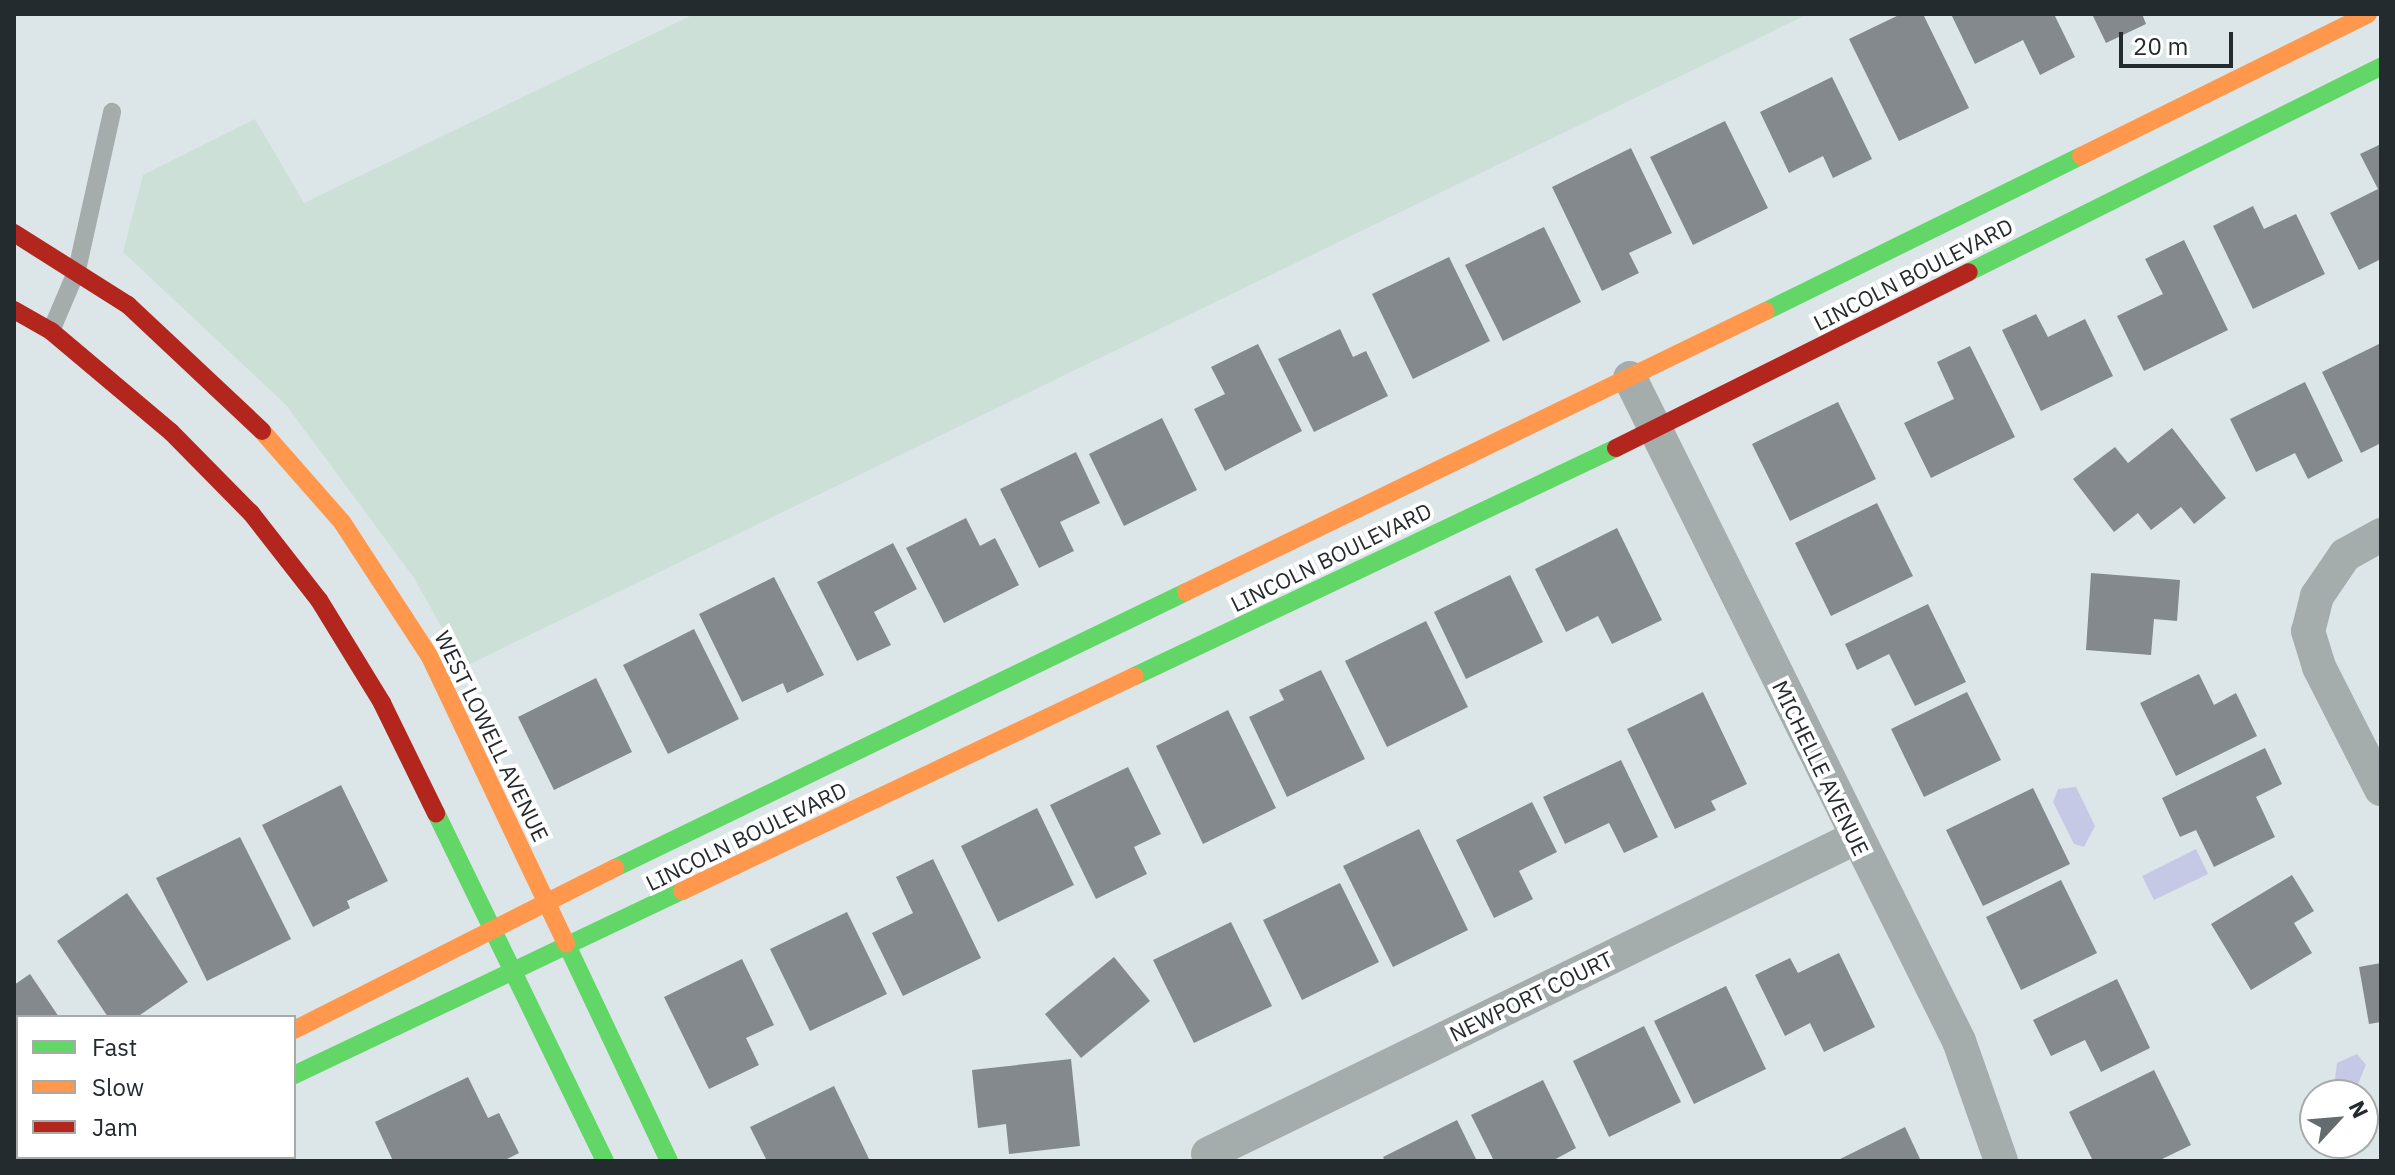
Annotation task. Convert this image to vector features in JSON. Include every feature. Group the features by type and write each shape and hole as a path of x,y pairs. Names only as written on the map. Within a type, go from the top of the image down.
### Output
{"street":[{"name":"LINCOLN BOULEVARD","path":"296,1029 544,902 1630,378 2368,14"},
{"name":"LINCOLN BOULEVARD","path":"296,1074 1655,429 2381,67"},
{"name":"WEST LOWELL AVENUE","path":"14,233 128,305 242,408 342,522 430,657 669,1161"},
{"path":"14,310 51,331 171,432 251,513 319,600 382,703 605,1161"},
{"name":"MICHELLE AVENUE","path":"1630,378 1855,838 1959,1041 2001,1161"},
{"path":"2381,535 2345,555 2317,596 2308,631 2319,667 2381,789"},
{"name":"NEWPORT COURT","path":"1208,1154 1855,838"}],"lane":[{"path":"51,331 77,270 112,112"}],"green space":[{"path":"694,14 1806,15 464,667 414,578 286,405 123,252 143,175 255,119 304,203"}],"water":[{"path":"2076,787 2095,826 2084,847 2074,844 2053,802 2058,789"},
{"path":"2196,849 2208,874 2154,900 2142,876"},
{"path":"2357,1054 2366,1065 2360,1079 2335,1079 2337,1063"}],"building":[{"path":"1901,14 1923,14 1969,108 1899,141 1849,39"},
{"path":"1951,14 2054,14 2075,57 2040,75 2023,40 1975,64"},
{"path":"2092,14 2142,14 2146,24 2106,43"},
{"path":"1832,77 1872,159 1833,178 1823,156 1789,173 1760,112"},
{"path":"1725,121 1768,208 1693,245 1650,157"},
{"path":"2381,144 2381,259 2359,270 2330,213 2378,189 2360,154"},
{"path":"1631,148 1672,233 1629,253 1639,273 1602,291 1552,187"},
{"path":"2253,206 2264,229 2296,214 2325,274 2253,309 2213,226"},
{"path":"1544,227 1581,302 1503,341 1465,265"},
{"path":"2184,240 2228,330 2144,371 2117,316 2163,294 2145,259"},
{"path":"1449,257 1490,341 1413,379 1372,294"},
{"path":"2036,314 2048,337 2085,319 2113,376 2041,411 2002,330"},
{"path":"1340,329 1353,357 1366,351 1388,396 1314,432 1278,359"},
{"path":"2381,343 2381,443 2361,453 2322,372"},
{"path":"1258,344 1302,431 1225,471 1194,409 1225,394 1211,367"},
{"path":"1970,346 2015,437 1931,478 1904,423 1954,399 1937,362"},
{"path":"2305,382 2343,461 2308,479 2295,453 2256,472 2230,419"},
{"path":"1838,402 1876,479 1790,521 1752,444"},
{"path":"1162,418 1197,490 1124,526 1089,454"},
{"path":"2172,428 2226,498 2194,524 2181,507 2151,530 2138,513 2114,532 2073,479 2115,447 2128,463"},
{"path":"1076,452 1100,503 1060,522 1074,551 1039,568 1000,489"},
{"path":"1877,503 1913,576 1831,616 1795,543"},
{"path":"966,518 980,546 995,538 1019,585 944,623 906,548"},
{"path":"1617,528 1662,620 1612,644 1598,616 1566,632 1535,569"},
{"path":"893,543 917,589 874,612 891,645 857,661 817,582"},
{"path":"2091,573 2180,580 2177,621 2154,619 2151,655 2086,650"},
{"path":"1510,575 1543,642 1466,679 1434,612"},
{"path":"774,577 824,675 787,693 783,683 742,702 699,614"},
{"path":"1928,604 1966,682 1915,706 1889,654 1857,670 1845,644"},
{"path":"1426,621 1468,707 1387,747 1345,661"},
{"path":"694,629 739,719 668,754 623,665"},
{"path":"1321,670 1365,759 1287,797 1249,717 1284,700 1279,690"},
{"path":"2199,674 2214,705 2236,693 2257,736 2176,776 2140,703"},
{"path":"596,678 632,752 554,790 518,717"},
{"path":"1703,692 1747,784 1711,801 1716,810 1675,829 1627,729"},
{"path":"1967,692 2001,760 1924,797 1891,729"},
{"path":"1228,710 1276,808 1203,844 1156,746"},
{"path":"2265,748 2282,784 2256,797 2275,837 2214,867 2196,830 2180,837 2162,798"},
{"path":"1621,760 1658,837 1624,853 1609,823 1565,844 1543,797"},
{"path":"1128,767 1161,834 1134,847 1147,874 1096,899 1050,805"},
{"path":"341,785 388,881 347,901 350,908 313,927 262,825"},
{"path":"2033,788 2070,864 1983,906 1946,830"},
{"path":"1532,802 1557,852 1519,871 1533,899 1494,918 1456,840"},
{"path":"1037,808 1074,885 998,922 961,846"},
{"path":"1419,829 1468,930 1393,967 1343,866"},
{"path":"240,837 291,939 207,981 156,878"},
{"path":"933,859 981,958 903,996 872,933 913,913 896,877"},
{"path":"2292,875 2314,911 2294,923 2312,953 2251,990 2211,924"},
{"path":"2061,880 2097,953 2021,990 1986,917"},
{"path":"1340,883 1379,962 1302,1000 1263,920"},
{"path":"127,893 188,982 140,1015 107,1015 57,941"},
{"path":"847,912 887,994 810,1031 770,949"},
{"path":"1231,922 1272,1006 1194,1043 1153,960"},
{"path":"1839,953 1875,1027 1824,1052 1810,1023 1785,1036 1755,975 1790,958 1798,973"},
{"path":"1114,957 1150,1001 1081,1058 1045,1014"},
{"path":"742,959 774,1025 746,1038 759,1065 709,1089 664,997"},
{"path":"2381,963 2381,1022 2369,1024 2359,967"},
{"path":"30,974 58,1015 16,1015 16,1042 14,985"},
{"path":"2117,979 2150,1048 2101,1072 2085,1040 2051,1056 2033,1020"},
{"path":"1726,986 1766,1069 1694,1104 1654,1021"},
{"path":"1644,1026 1681,1102 1609,1137 1573,1061"},
{"path":"1071,1059 1080,1146 1009,1154 1006,1124 978,1128 972,1070"},
{"path":"2154,1070 2191,1145 2158,1161 2093,1161 2069,1112"},
{"path":"468,1077 488,1118 499,1113 519,1153 503,1161 393,1161 375,1122"},
{"path":"1543,1080 1576,1148 1552,1161 1494,1161 1471,1115"},
{"path":"834,1086 870,1161 767,1161 750,1127"},
{"path":"1457,1120 1477,1161 1385,1161 1383,1157"},
{"path":"1905,1127 1921,1161 1836,1161"}],"traffic: fast":[{"path":"1969,272 2381,67"},
{"path":"1766,311 2081,156"},
{"path":"1135,676 1616,448"},
{"path":"615,868 1186,592"},
{"path":"436,813 605,1161"},
{"path":"296,1074 682,891"},
{"path":"566,943 669,1161"}],"traffic: slow":[{"path":"2081,156 2368,14"},
{"path":"1186,592 1766,311"},
{"path":"262,431 342,522 430,657 566,943"},
{"path":"682,891 1135,676"},
{"path":"296,1029 615,868"}],"traffic: jam":[{"path":"14,233 128,305 262,431"},
{"path":"1616,448 1969,272"},
{"path":"14,310 51,331 171,432 251,513 319,600 382,703 436,813"}]}
